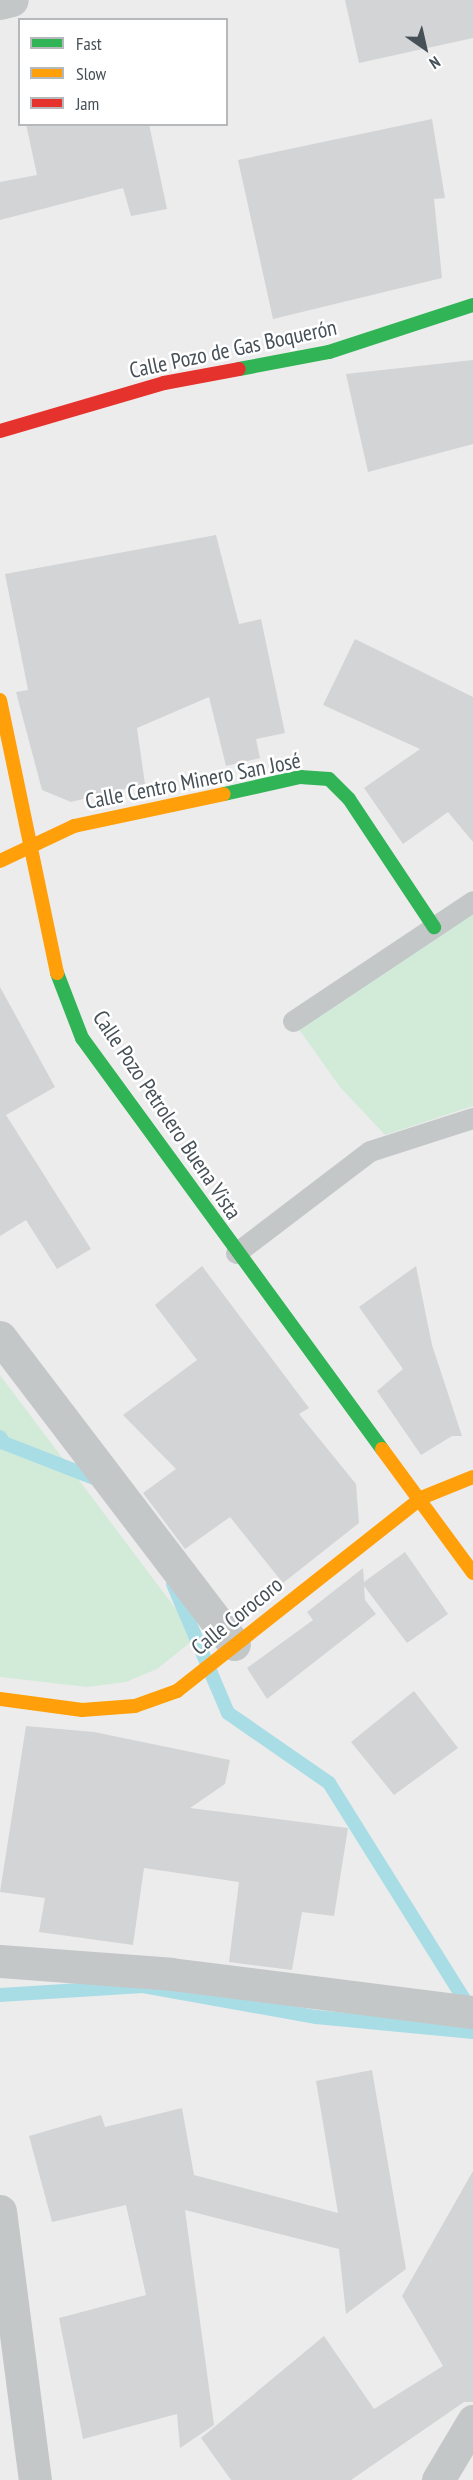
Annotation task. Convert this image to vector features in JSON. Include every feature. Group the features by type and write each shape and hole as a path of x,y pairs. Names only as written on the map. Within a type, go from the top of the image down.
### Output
{"street":[{"path":"0,3 12,0"},
{"name":"Calle Pozo de Gas Boquerón","path":"0,431 164,383 329,352 473,304"},
{"name":"Calle Pozo Petrolero Buena Vista","path":"0,700 59,982 82,1038 236,1253 421,1498 473,1572"},
{"name":"Calle Centro Minero San José","path":"0,861 32,849 74,826 300,777 329,779 349,800 434,927"},
{"path":"0,1337 234,1644"},
{"name":"Calle Corocoro","path":"0,1699 82,1710 135,1706 177,1691 421,1498 473,1477"},
{"path":"0,1961 171,1974 473,2012"},
{"path":"0,2211 34,2480"},
{"path":"438,2480 473,2421"}],"lane":[{"path":"293,1021 473,901"},
{"path":"236,1253 370,1151 473,1118"}],"green space":[{"path":"473,913 473,1106 385,1135 340,1087 298,1028"},
{"path":"0,1375 197,1637 157,1669 126,1682 87,1687 0,1677"}],"building":[{"path":"345,0 473,0 473,38 359,63"},
{"path":"432,119 445,198 434,199 442,278 273,319 238,160"},
{"path":"26,126 149,126 167,209 131,216 123,188 0,220 0,182 37,175"},
{"path":"473,360 473,444 368,472 346,374"},
{"path":"216,535 239,624 261,619 285,733 256,739 260,758 226,766 209,697 137,728 145,784 71,802 42,790 16,692 28,690 5,574"},
{"path":"355,639 473,697 473,842 448,812 403,844 364,788 420,749 323,705"},
{"path":"0,987 55,1087 6,1115 91,1249 57,1269 26,1220 0,1236"},
{"path":"202,1266 309,1408 299,1414 356,1484 359,1523 283,1583 230,1517 185,1549 143,1493 176,1469 123,1415 197,1360 155,1305"},
{"path":"416,1266 432,1345 462,1436 452,1436 421,1455 377,1391 403,1369 359,1307"},
{"path":"405,1552 448,1614 407,1643 364,1586 365,1600 376,1614 267,1699 247,1668 313,1620 307,1612 363,1568 364,1582"},
{"path":"414,1691 458,1748 394,1795 351,1742"},
{"path":"26,1726 94,1732 230,1760 225,1784 190,1808 348,1828 334,1916 302,1912 292,1970 229,1962 239,1882 144,1868 133,1945 39,1932 45,1898 0,1892"},
{"path":"372,2070 406,2269 346,2314 339,2249 185,2210 214,2425 180,2448 177,2414 83,2439 59,2318 146,2295 126,2205 52,2222 29,2136 101,2115 105,2127 182,2108 194,2175 338,2213 316,2081"},
{"path":"473,2171 473,2402 464,2402 351,2480 231,2480 201,2438 324,2336 374,2409 443,2366 402,2296"}],"waterway":[{"path":"0,1437 4,1443 99,1480"},
{"path":"173,1584 228,1713 329,1783 470,2009"},
{"path":"0,1995 143,1986 316,2017 473,2032"}],"traffic: fast":[{"path":"239,369 329,352 473,305"},
{"path":"224,794 300,777 329,779 349,799 434,927"},
{"path":"57,973 82,1038 382,1449"}],"traffic: slow":[{"path":"0,700 57,973"},
{"path":"0,861 74,826 224,794"},
{"path":"382,1449 473,1573"},
{"path":"0,1699 82,1710 135,1706 177,1691 421,1498 473,1477"}],"traffic: jam":[{"path":"0,431 164,383 239,369"}]}
